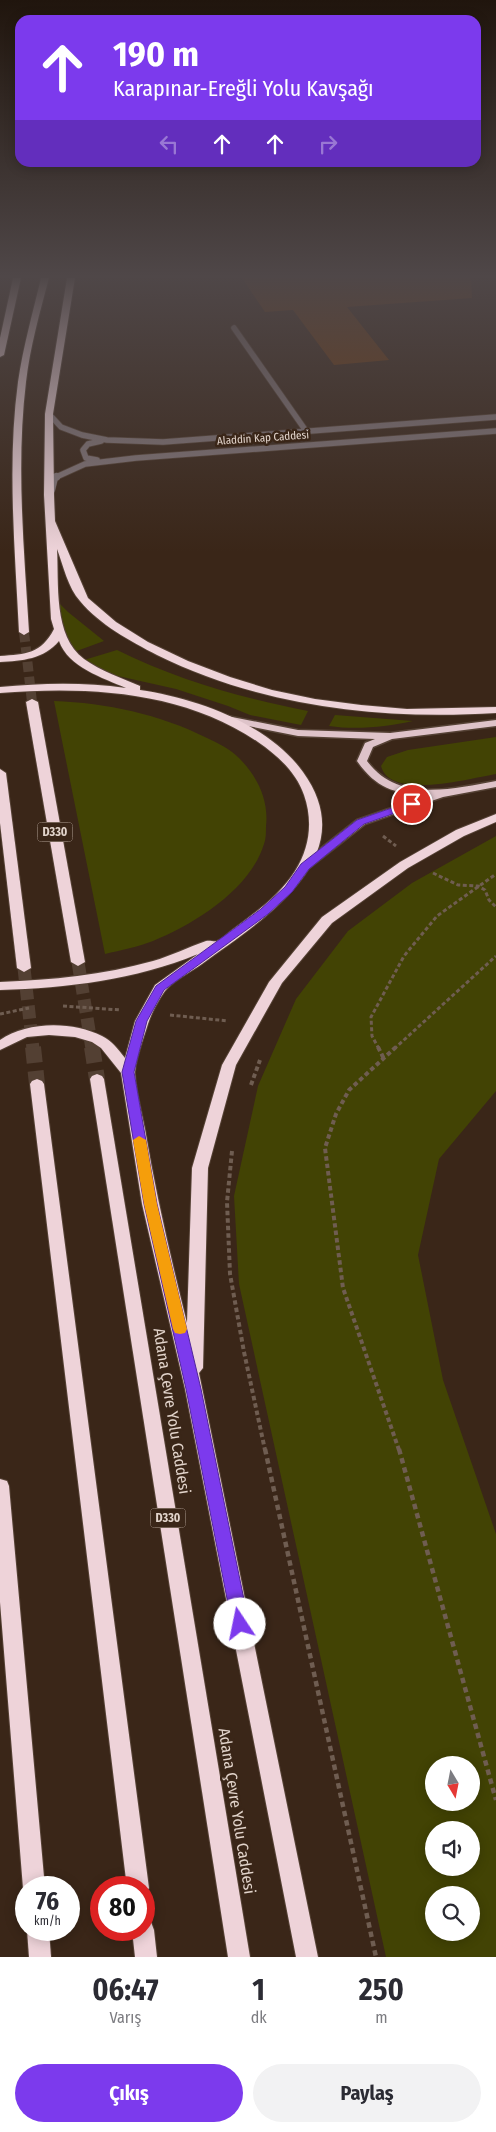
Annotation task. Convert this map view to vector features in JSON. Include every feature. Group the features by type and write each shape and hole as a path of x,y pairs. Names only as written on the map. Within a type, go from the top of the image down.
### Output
{"highway":[{"path":"24,632 17,475 22,381 25,369"},
{"path":"57,369 49,414 49,496 56,619 66,646 79,660 122,683 161,698 195,707 227,719 261,737 287,758 306,783 316,809 316,838 305,866 289,890 265,912 160,988 142,1021 128,1072 150,1204 194,1389 307,1957"},
{"path":"50,520 82,599 121,632 164,655 198,670 278,694 341,706 416,713 496,710"},
{"path":"0,659 39,653 56,640 59,630"},
{"path":"0,690 49,687 88,688 161,698"},
{"name":"D330","path":"32,702 78,962"},
{"path":"0,773 24,968"},
{"path":"194,1389 200,1168 229,1064 276,982 327,920 414,860 460,834 496,818"},
{"path":"0,986 63,983 131,972 163,963 202,948 244,926 265,912"},
{"path":"0,1046 17,1036 49,1031 73,1030 92,1037 105,1045 128,1072"},
{"name":"Adana Çevre Yolu Caddesi","path":"98,1079 239,1957"},
{"path":"38,1084 137,1876"},
{"path":"0,1486 33,1876"},
{"path":"39,1941 40,1957"},
{"path":"144,1941 146,1957"}],"main road":[{"path":"227,719 298,733 390,736 496,723"},
{"path":"390,736 369,745 362,761 371,775 402,791 441,794"},
{"path":"305,866 361,822 441,794 496,784"}],"street":[{"path":"263,369 306,431"},
{"path":"49,414 61,427 82,435 107,440"},
{"name":"Aladdin Kap Caddesi","path":"107,440 163,442 496,417"},
{"name":"Aladdin Kap Caddesi","path":"49,496 54,478 85,464 496,431"},
{"path":"107,440 88,444 83,450 83,454 86,458 111,461"}],"path":[{"path":"361,822 434,874 458,885 478,886 485,890 489,900 496,907"},
{"path":"384,1059 372,1036 371,1017 404,956 437,916 496,874"},
{"path":"496,956 349,1090 336,1114 325,1148 343,1288 398,1447 496,1800"},
{"path":"249,1088 264,1052"},
{"path":"233,1147 227,1202 230,1274 244,1352 376,1957"}],"shaded area":[{"path":"54,598 104,641 74,652 65,646"},
{"path":"117,650 140,661 210,687 308,711 301,725 250,715 176,689 109,674 84,660"},
{"path":"54,701 94,704 151,716 211,740 228,749 239,758 256,781 264,798 266,833 265,842 257,861 234,890 202,915 169,934 141,945 105,954"},
{"path":"335,715 413,721 371,727 329,726"},
{"path":"496,737 496,774 432,785 415,785 399,783 388,777 381,766 387,757 408,750"},
{"path":"496,836 496,1091 439,1159 418,1255 443,1380 496,1534 496,1957 386,1957 239,1284 234,1196 258,1086 296,999 348,931 412,883"}],"tunnel":[{"path":"24,632 32,702"},
{"path":"78,962 92,1049"},
{"path":"24,968 33,1049"},
{"path":"33,1047 37,1084"},
{"path":"92,1047 97,1079"}],"slow traffic":[{"path":"139,1140 150,1204 180,1329"}],"route":[{"path":"240,1624 194,1389 150,1204 128,1072 142,1021 160,988 265,912 289,890 305,866 361,822 412,804"}]}
